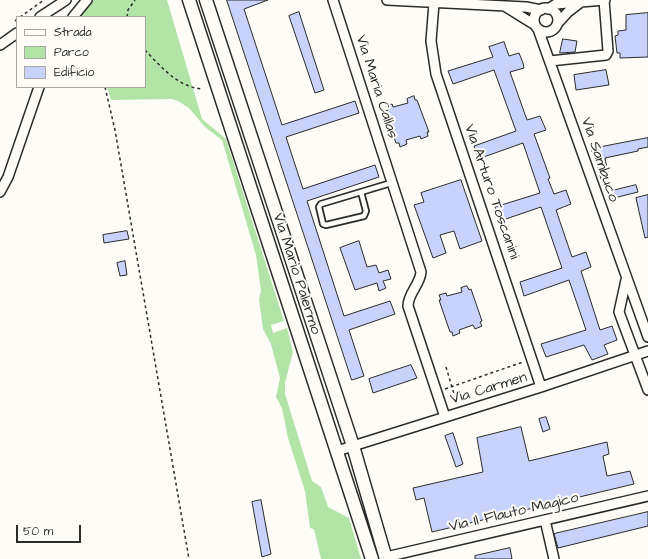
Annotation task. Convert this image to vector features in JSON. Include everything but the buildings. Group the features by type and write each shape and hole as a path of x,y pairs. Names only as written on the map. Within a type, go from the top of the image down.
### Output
{"street":[{"path":"74,16 86,0"},
{"name":"Via Mario Palermo","path":"189,0 372,559"},
{"name":"Via Mario Palermo","path":"206,0 353,446 386,558"},
{"name":"Via Maria Callas","path":"333,0 421,272 418,281 409,296 408,306 445,417"},
{"path":"387,0 544,9 555,12 555,27"},
{"path":"536,27 535,14 556,4 604,0 608,51 606,55 550,61"},
{"path":"41,16 62,1"},
{"path":"545,50 555,27 568,12 581,2"},
{"name":"Via Arturo Toscanini","path":"434,3 431,41 436,74 542,387"},
{"path":"505,6 545,32 555,27"},
{"name":"Via Sambuco","path":"536,27 550,61 626,280 648,337"},
{"path":"0,45 16,34"},
{"path":"0,192 8,177 39,88"},
{"path":"626,280 619,312 648,390"},
{"name":"Via Carmen","path":"337,451 542,387 648,351"},
{"name":"Via Il Flauto Magico","path":"386,558 648,496"},
{"path":"545,520 554,559"}],"lane":[{"path":"361,192 365,215 326,225 323,224 320,205 361,192 391,183"}],"path":[{"path":"21,16 44,0"},
{"path":"128,16 128,10 135,0"},
{"path":"146,51 164,70 183,85 202,89"},
{"path":"105,88 115,130 189,559"},
{"path":"436,392 532,359"},
{"path":"446,367 459,413"}],"green space":[{"path":"93,0 167,0 202,119 226,139 284,321 271,325 273,333 287,328 293,352 285,383 285,394 312,481 321,487 328,507 349,518 361,559 321,559 314,529 310,528 305,491 288,438 282,408 276,397 280,378 271,344 263,329 259,299 261,291 256,255 222,140 205,127 189,108 178,101 172,99 111,100 107,88 146,88 146,16 80,16"}]}
